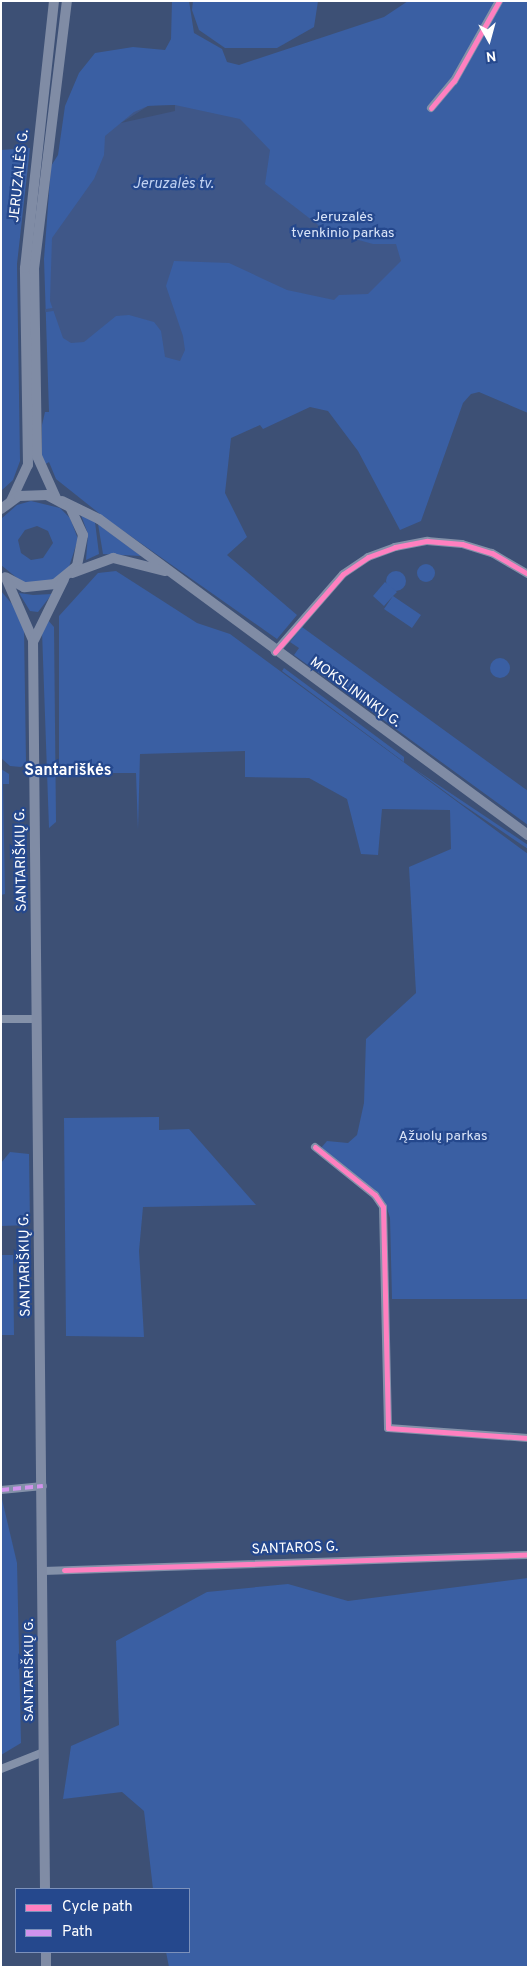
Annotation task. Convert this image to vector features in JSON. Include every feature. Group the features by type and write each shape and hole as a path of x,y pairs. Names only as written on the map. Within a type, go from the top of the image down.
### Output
{"main road":[{"name":"JERUZALĖS G.","path":"5,505 28,465 25,268 54,1"},
{"name":"JERUZALĖS G.","path":"67,1 34,268 37,456 59,499 76,516 83,535 81,556 67,577"},
{"name":"MOKSLININKŲ G.","path":"5,505 38,493 84,508 275,652 528,835"},
{"name":"MOKSLININKŲ G.","path":"4,575 35,588 113,558 166,571"},
{"name":"SANTARIŠKIŲ G.","path":"4,575 34,640 43,1486 45,1888"},
{"name":"SANTARIŠKIŲ G.","path":"34,640 67,577"},
{"path":"46,1953 46,1967"}],"street":[{"path":"431,108 454,81 499,1"},
{"path":"275,652 332,584 356,564 388,549 427,541 462,544 492,553 528,574"},
{"path":"1,1019 37,1019"},
{"path":"315,1147 375,1195 383,1207 388,1428 528,1438"},
{"path":"1,1490 43,1486"},
{"name":"SANTAROS G.","path":"43,1570 528,1555"},
{"path":"1,1769 44,1752"}],"green space":[{"name":"Jeruzalės tvenkinio parkas","path":"172,1 189,1 194,33 222,49 227,62 239,65 384,17 408,1 528,1 528,413 479,392 471,394 463,403 421,521 400,530 358,451 328,411 310,407 263,429 260,425 231,438 225,493 247,537 227,555 297,615 277,639 105,518 56,479 49,462 44,465 42,460 42,425 45,412 49,412 44,259 51,166 58,155 65,106 79,73 95,53 133,47 165,50 171,39"},
{"path":"193,1 318,1 314,27 277,48 225,48 199,30 192,10"},
{"path":"30,148 17,264 20,461 13,480 1,491 1,150"},
{"path":"31,501 60,508 70,518 78,539 69,567 52,581 37,584 22,582 1,565 1,519 17,505","holes":["37,526 48,531 53,543 43,558 31,560 21,553 18,540 25,530"]},
{"path":"81,515 95,522 99,554 86,560 88,534"},
{"path":"98,524 141,556 103,554"},
{"path":"422,564 430,564 435,569 433,580 422,582 417,577 417,569"},
{"name":"Ąžuolų parkas","path":"116,571 197,623 230,634 528,854 528,1299 392,1299 390,1218 386,1205 379,1194 320,1149 327,1141 348,1143 357,1135 364,1103 366,1039 416,993 409,867 451,849 450,810 382,809 378,855 361,854 347,799 309,778 245,777 245,751 140,754 138,830 136,773 59,773 59,616 98,573"},
{"path":"396,571 403,574 406,581 403,588 396,591 389,588 386,581 389,574"},
{"path":"385,582 397,592 384,606 373,596"},
{"path":"1,591 17,610 24,629 26,763 21,767 10,766 1,758"},
{"path":"19,593 33,595 52,594 38,612 30,611"},
{"path":"393,596 421,615 412,628 384,609"},
{"path":"47,619 54,627 56,822 49,828 42,631"},
{"path":"302,627 528,791 528,825 294,655 299,648 290,642"},
{"path":"496,658 504,658 510,664 510,672 504,678 496,678 490,672 490,664"},
{"path":"284,668 404,757 404,762 282,671"},
{"path":"413,768 528,845 528,849 459,802"},
{"path":"1,769 9,774 9,784 3,784 5,894 1,895"},
{"path":"159,1117 159,1130 189,1129 256,1205 143,1207 139,1251 144,1337 66,1336 64,1118"},
{"path":"10,1152 29,1154 30,1225 1,1226 1,1163"},
{"path":"1,1255 13,1255 14,1335 1,1335"},
{"path":"1,1495 17,1563 21,1743 1,1755"},
{"path":"528,1578 528,1967 169,1967 166,1953 190,1953 190,1888 153,1888 144,1811 122,1792 63,1799 71,1746 119,1725 116,1641 207,1592 288,1584 348,1601"}],"water":[{"name":"Jeruzalės tv.","path":"175,105 240,119 270,150 265,184 326,231 373,244 396,244 401,261 368,294 339,295 334,300 287,290 229,263 174,261 166,286 183,336 185,350 180,361 165,357 161,331 154,322 129,315 116,316 84,342 71,343 63,338 50,301 52,238 94,179 104,155 105,136 134,112 148,106"}],"pier":[{"path":"175,105 175,111 121,123 148,106"}],"waterway":[{"path":"46,310 52,309"}],"marked path":[{"path":"1,1490 43,1486"}],"cycle path":[{"path":"431,108 454,81 499,1"},
{"path":"275,652 343,574 368,557 395,547 427,541 462,544 492,553 528,574"},
{"path":"315,1147 375,1195 383,1207 388,1428 528,1438"},
{"path":"64,1570 528,1555"}],"district":[{"name":"Santariškės","path":"68,771"}]}
